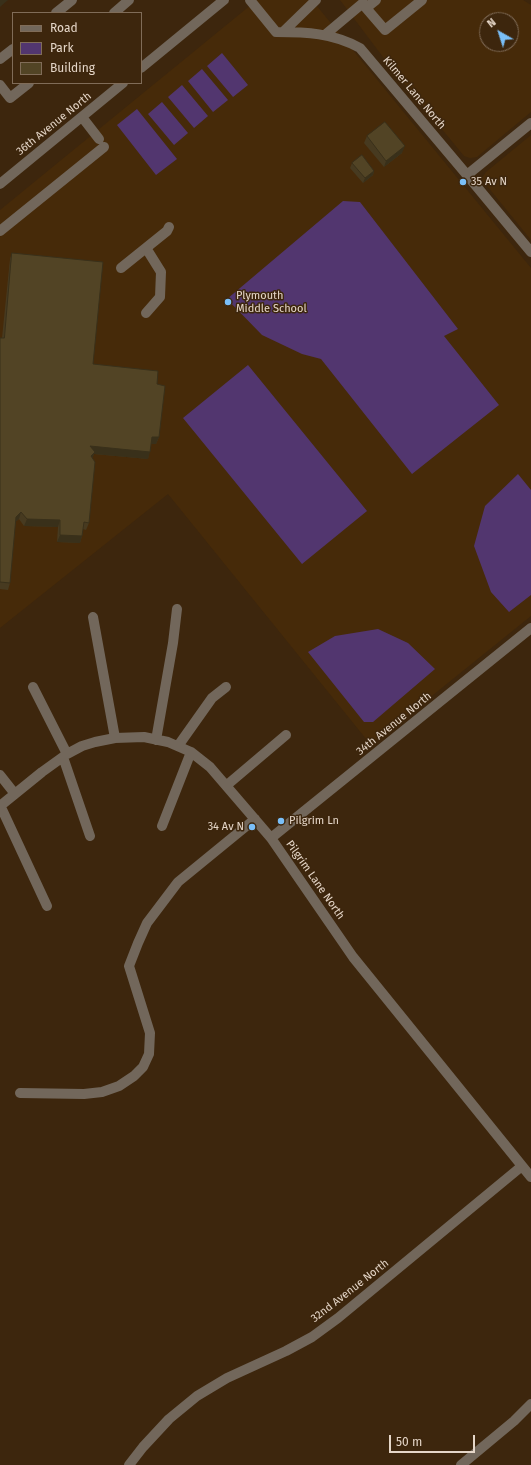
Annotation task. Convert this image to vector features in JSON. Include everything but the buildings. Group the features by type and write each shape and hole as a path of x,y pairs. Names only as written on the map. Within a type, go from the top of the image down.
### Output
{"street":[{"path":"57,12 72,0"},
{"path":"115,12 129,0"},
{"path":"142,67 224,0"},
{"path":"250,0 276,32 283,32 316,0"},
{"path":"326,34 363,4 376,0"},
{"path":"363,4 385,30 422,0"},
{"name":"Kilmer Lane North","path":"283,32 326,34 347,41 360,48 531,252"},
{"path":"0,59 12,50"},
{"path":"0,85 10,98 28,84"},
{"name":"36th Avenue North","path":"0,184 122,84"},
{"path":"0,231 79,167 102,143 82,117"},
{"path":"467,175 531,123"},
{"path":"121,268 167,231 169,227"},
{"path":"146,248 161,272 160,297 146,313"},
{"path":"156,740 173,643 177,609"},
{"path":"93,617 115,738"},
{"name":"34th Avenue North","path":"271,838 531,628"},
{"path":"33,687 65,755 90,836"},
{"path":"178,746 212,698 226,687"},
{"path":"226,786 286,735"},
{"name":"Pilgrim Lane North","path":"0,806 65,755 82,746 95,742 115,738 144,737 168,742 191,752 210,767 256,819 271,838 353,957 531,1177"},
{"path":"162,826 191,752"},
{"path":"0,775 15,794"},
{"path":"0,806 47,906"},
{"path":"20,1093 84,1094 102,1092 119,1086 134,1076 143,1067 149,1054 150,1033 128,966 147,923 178,882 256,819"},
{"name":"32nd Avenue North","path":"129,1465 143,1447 169,1419 197,1396 227,1378 286,1351 312,1336 338,1318 522,1166"},
{"path":"461,1465 514,1421 531,1404"}],"shaded area":[{"name":"Plymouth Middle School","path":"257,0 312,0 531,268 531,616 371,745 168,494 0,628 0,210"},
{"path":"340,0 523,0 531,5 531,112 477,157 470,158 464,156 386,61"},
{"path":"531,135 531,240 482,178 486,172"}],"green space":[{"path":"222,53 248,85 233,97 207,66"},
{"path":"202,69 228,100 213,112 188,81"},
{"path":"182,85 208,116 194,128 168,97"},
{"path":"162,102 188,133 174,145 148,114"},
{"path":"137,109 177,159 156,175 117,125"},
{"path":"343,201 360,202 458,329 444,336 499,405 412,474 321,359 302,354 262,335 227,299"},
{"path":"248,365 367,511 302,564 183,418"},
{"path":"518,474 531,490 531,595 509,612 491,592 474,546 485,506"},
{"path":"378,629 408,643 435,669 373,722 364,722 308,652 335,636"}],"place":[{"name":"35 Av N","path":"463,182"},
{"name":"Plymouth Middle School","path":"228,302"},
{"name":"Pilgrim Ln","path":"281,821"},
{"name":"34 Av N","path":"252,827"}]}
